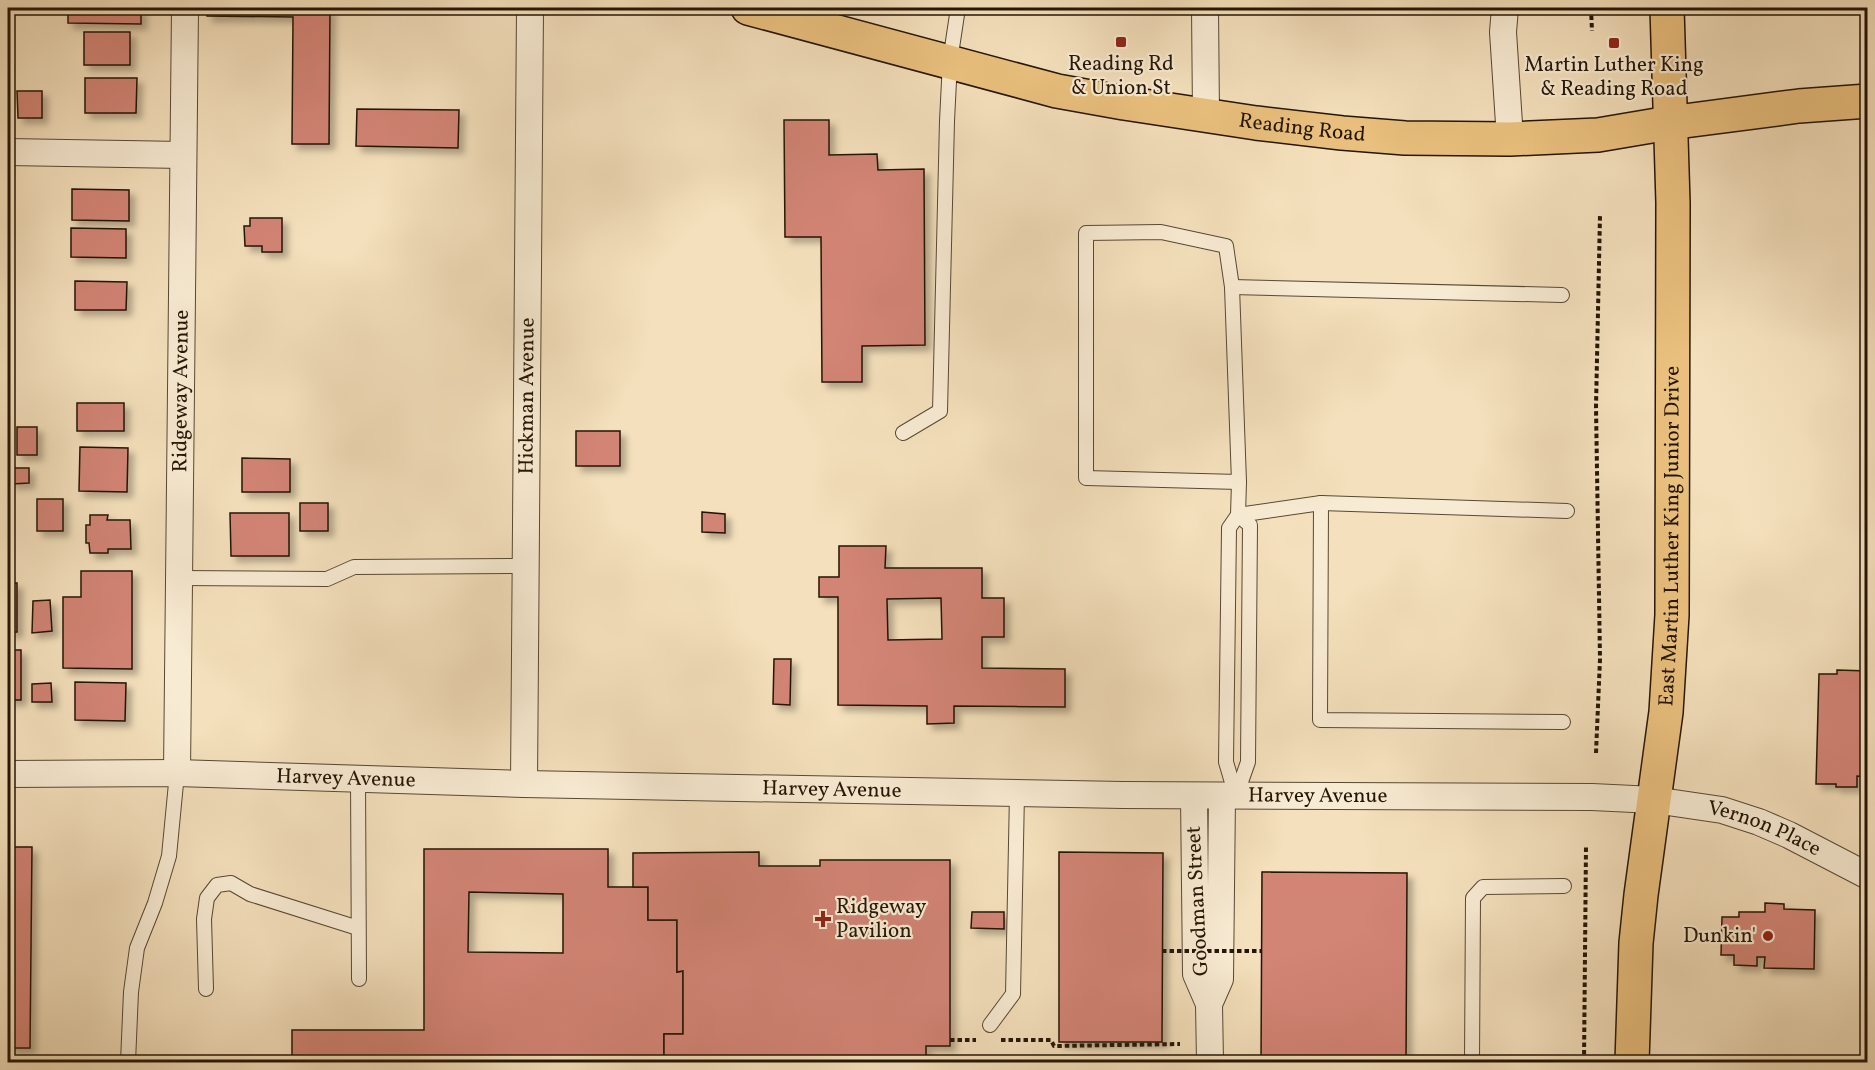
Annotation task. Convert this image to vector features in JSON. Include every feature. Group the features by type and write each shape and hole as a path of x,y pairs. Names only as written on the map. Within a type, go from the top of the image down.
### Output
{"main road":[{"name":"Reading Road","path":"748,8 803,14 950,61 1057,91 1296,129 1342,133 1405,138 1510,139 1598,135 1670,123 1829,103 1868,101"},
{"name":"East Martin Luther King Junior Drive","path":"1632,1062 1636,943 1666,712 1672,615 1673,214 1667,8"}],"street":[{"name":"Ridgeway Avenue","path":"177,773 185,8"},
{"name":"Hickman Avenue","path":"524,784 530,8"},
{"path":"1205,8 1206,115"},
{"path":"1505,8 1503,33 1510,139"},
{"path":"8,152 183,155"},
{"name":"Harvey Avenue","path":"8,774 177,773 524,784 1194,796 1592,797 1654,800"},
{"name":"Goodman Street","path":"1194,796 1196,974 1209,1004"},
{"name":"Goodman Street","path":"1209,1062 1209,1004 1220,978 1229,796"},
{"name":"Vernon Place","path":"1654,800 1722,810 1759,822 1868,876"}],"lane":[{"path":"903,433 940,411 947,122 950,61 958,8"},
{"path":"1229,796 1226,762 1229,528 1238,515 1239,482 1232,287 1226,246 1161,232 1086,233 1086,478 1239,482"},
{"path":"1232,287 1562,295"},
{"path":"1238,515 1322,503 1567,511"},
{"path":"1322,503 1320,720 1563,722"},
{"path":"1229,796 1248,762 1250,525 1238,515"},
{"path":"179,578 327,579 354,567 525,566"},
{"path":"128,1062 131,992 137,948 155,903 169,856 177,773"},
{"path":"358,779 359,980"},
{"path":"990,1025 1013,994 1017,793"},
{"path":"206,989 204,919 207,898 217,885 231,883 250,894 358,928"},
{"path":"1472,1062 1473,898 1483,886 1564,886"}],"path":[{"path":"1591,8 1592,31"},
{"path":"1596,753 1600,659 1596,407 1600,215"},
{"path":"1584,1062 1586,846"},
{"path":"1162,951 1261,951"},
{"path":"950,1040 984,1040"},
{"path":"995,1040 1051,1040 1054,1046 1180,1044"}],"building":[{"path":"68,8 141,8 141,24 68,23"},
{"path":"207,8 330,8 329,144 292,144 293,17 207,16"},
{"path":"84,32 130,32 130,65 84,65"},
{"path":"85,78 137,78 136,113 85,113"},
{"path":"17,91 42,91 42,118 18,118"},
{"path":"357,109 459,110 458,148 356,146"},
{"path":"784,120 829,120 829,155 877,154 878,170 924,169 925,345 862,346 862,382 822,382 821,237 785,237"},
{"path":"72,189 129,190 129,221 72,220"},
{"path":"250,218 282,218 282,252 262,252 262,246 245,246 244,226 250,226"},
{"path":"71,228 126,229 126,258 71,257"},
{"path":"75,281 127,282 126,310 75,310"},
{"path":"77,403 124,403 124,431 77,431"},
{"path":"17,427 37,427 37,455 17,455"},
{"path":"576,431 620,431 620,466 576,466"},
{"path":"80,447 128,448 127,492 79,491"},
{"path":"242,458 290,459 290,492 242,492"},
{"path":"8,468 29,468 29,483 11,484"},
{"path":"37,499 63,499 63,531 37,531"},
{"path":"300,503 328,503 328,531 300,531"},
{"path":"702,512 725,514 725,533 702,532"},
{"path":"230,513 289,513 289,556 231,556"},
{"path":"90,515 108,515 107,520 130,520 131,549 108,549 108,553 90,553 89,543 86,543 86,525 90,525"},
{"path":"839,546 886,546 885,568 982,568 982,598 1004,598 1004,637 982,637 982,668 1065,669 1065,707 954,706 954,723 927,724 927,706 838,705 838,597 819,597 819,577 839,577","holes":["941,598 942,639 888,640 887,599"]},
{"path":"81,571 132,571 132,669 63,668 63,597 81,597"},
{"path":"8,583 17,583 17,632 8,632"},
{"path":"50,600 52,631 32,633 33,601"},
{"path":"8,650 21,650 21,700 8,700"},
{"path":"774,659 791,659 790,705 773,704"},
{"path":"1837,670 1868,671 1868,777 1857,776 1857,787 1816,784 1819,674 1837,674"},
{"path":"75,682 126,683 125,721 75,720"},
{"path":"51,683 52,702 32,702 32,684"},
{"path":"8,847 32,847 30,1048 8,1048"},
{"path":"424,849 608,849 608,887 648,887 648,920 677,920 677,972 683,971 683,1034 664,1034 664,1062 292,1062 292,1030 424,1030","holes":["469,892 563,894 563,953 468,952"]},
{"path":"759,852 759,866 820,866 820,860 950,860 950,1046 926,1046 926,1062 664,1062 664,1034 683,1034 683,971 677,972 677,920 648,920 648,887 633,887 633,853"},
{"path":"1059,852 1163,853 1162,1042 1059,1042"},
{"path":"1262,872 1407,873 1406,1062 1261,1062"},
{"name":"Dunkin'","path":"1765,903 1784,904 1784,909 1815,910 1814,969 1764,968 1765,957 1757,957 1757,966 1734,965 1734,955 1721,955 1722,917 1739,917 1739,912 1765,912"},
{"path":"972,912 1004,912 1004,929 971,928"}],"place":[{"name":"Reading Rd & Union St","path":"1121,42"},
{"name":"Martin Luther King & Reading Road","path":"1614,43"},
{"name":"Ridgeway Pavilion","path":"823,919"},
{"name":"Dunkin'","path":"1768,936"}]}
